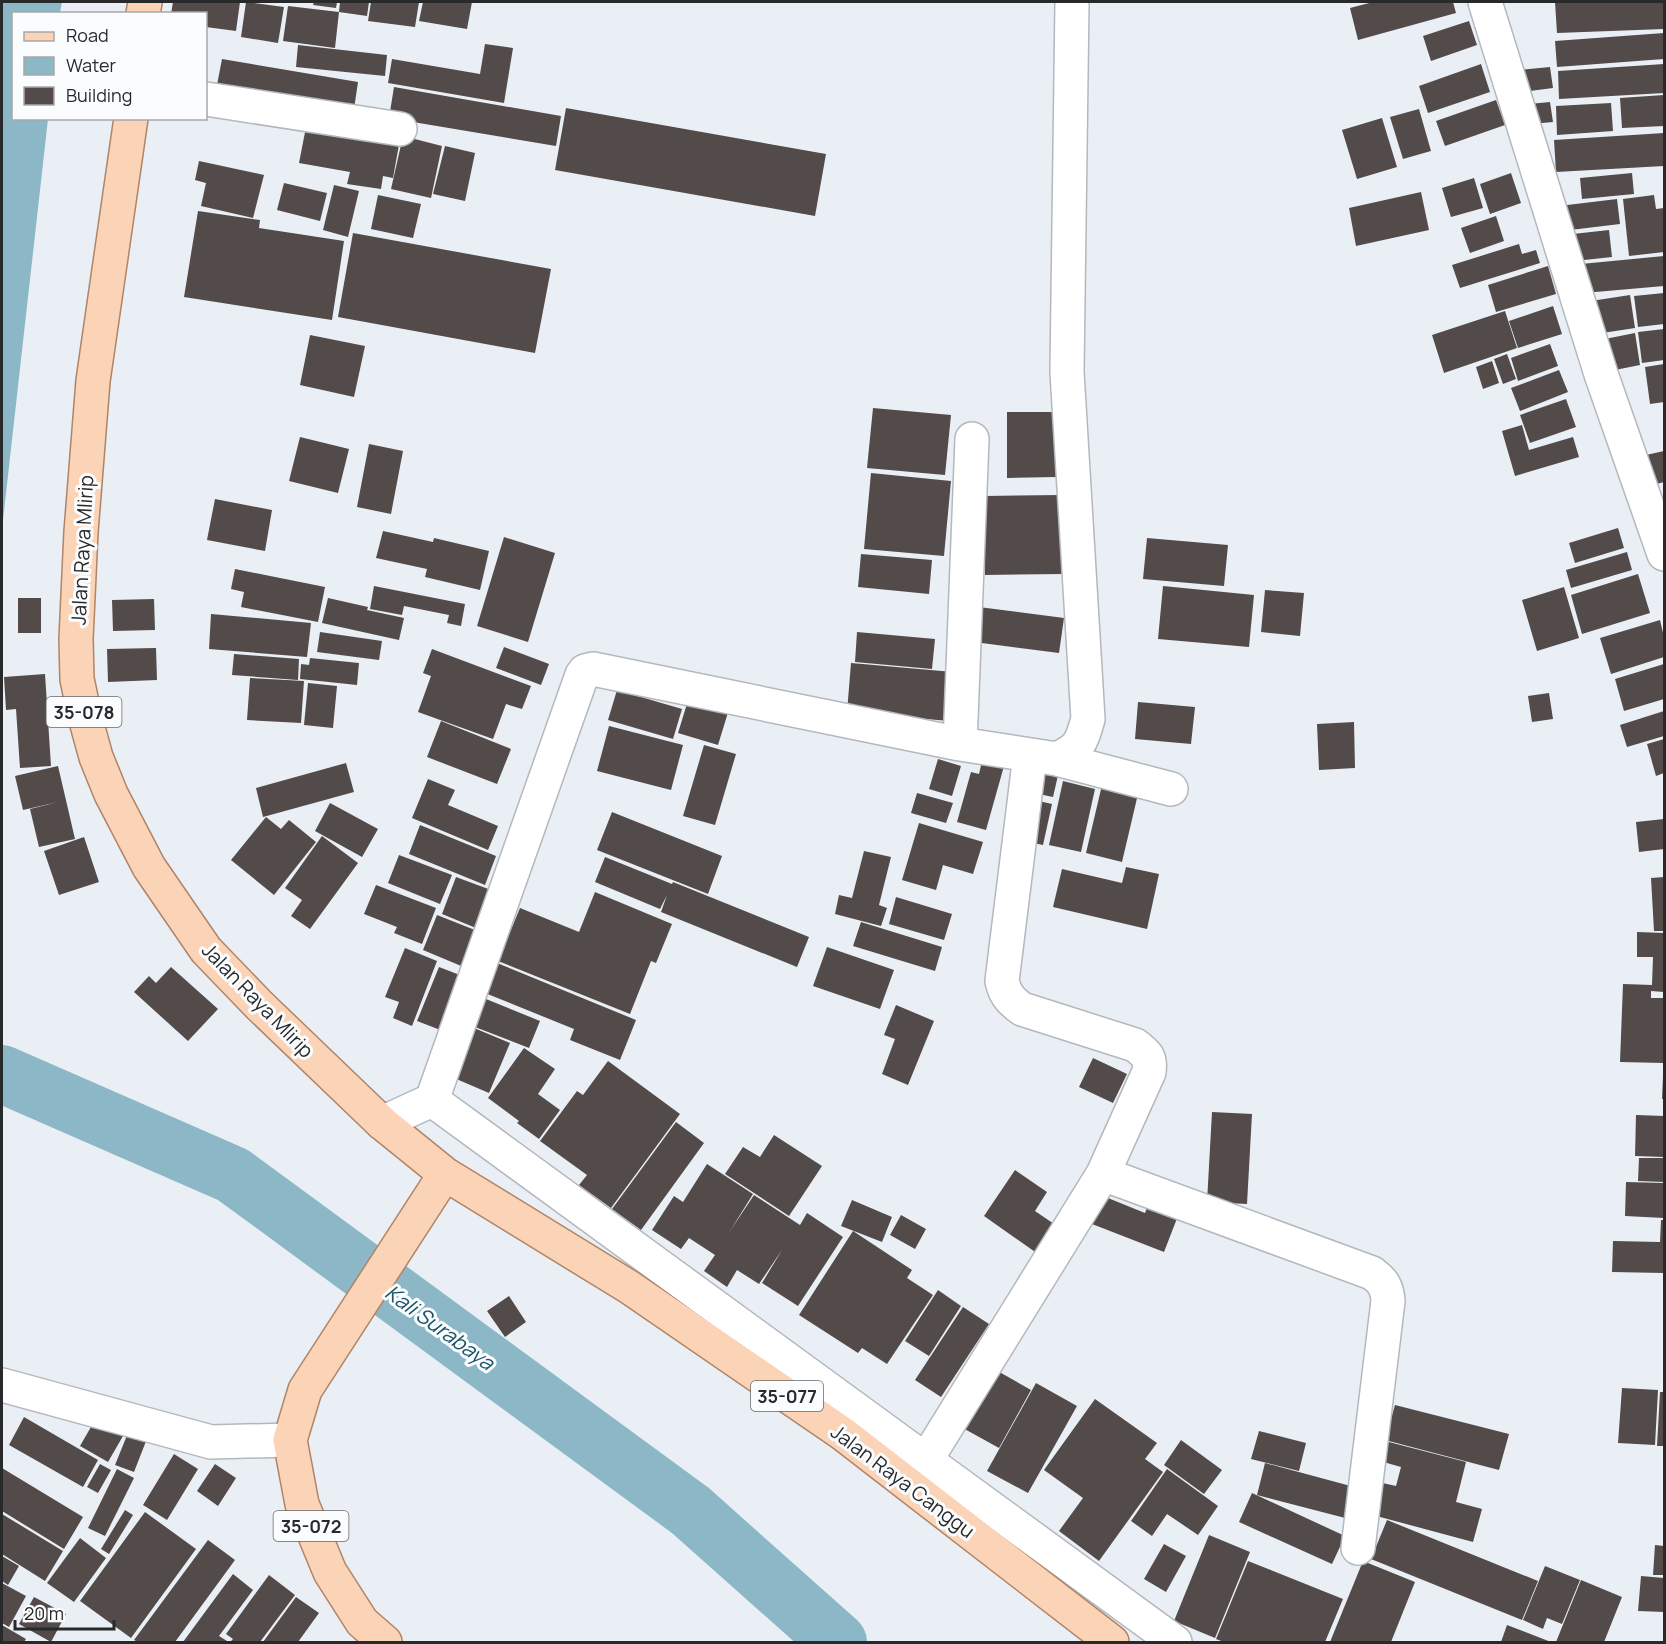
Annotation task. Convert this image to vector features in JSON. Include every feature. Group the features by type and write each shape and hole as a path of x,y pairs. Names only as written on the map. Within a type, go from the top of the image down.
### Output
{"main road":[{"name":"Jalan Raya Mlirip","path":"131,120 93,381 81,532 76,639 77,678 96,757 111,794 149,867 206,950 259,1005 382,1123 445,1174"},
{"name":"35-072","path":"385,1642 362,1622 330,1572 302,1504 290,1440 305,1390 445,1174"},
{"name":"Jalan Raya Canggu","path":"445,1174 629,1287 843,1434 1112,1642"}],"street":[{"path":"1044,757 1073,752 1082,738 1088,720 1067,372 1072,2"},
{"path":"1485,2 1601,374 1665,554"},
{"path":"207,99 400,129"},
{"path":"960,744 972,439"},
{"path":"382,1123 432,1100 585,671 593,669 960,744 1044,757 1171,789"},
{"path":"926,1460 1103,1174 1149,1072 1150,1063 1147,1055 1135,1045 1022,1009 1005,993 1002,981 1044,757"},
{"path":"432,1100 1175,1642"},
{"path":"1103,1174 1372,1273 1387,1288 1388,1301 1358,1548"},
{"path":"2,1385 210,1442 290,1440"}],"water":[{"path":"2,2 62,2 60,12 12,12 12,120 48,120 2,529"}],"building":[{"path":"173,2 240,2 236,31 207,27 207,12 171,12"},
{"path":"246,2 284,7 278,43 241,37"},
{"path":"314,2 337,2 336,8 313,5"},
{"path":"340,2 369,2 367,16 339,12"},
{"path":"371,2 419,2 415,27 368,21"},
{"path":"423,2 472,2 467,29 419,21"},
{"path":"1373,2 1453,2 1456,13 1358,40 1350,8"},
{"path":"1555,2 1664,2 1664,29 1557,33"},
{"path":"288,6 339,12 335,48 283,41"},
{"path":"1469,21 1477,45 1431,61 1423,36"},
{"path":"1664,33 1664,59 1557,67 1555,41"},
{"path":"485,44 513,48 504,103 388,83 392,59 480,74"},
{"path":"298,45 387,55 385,76 296,67"},
{"path":"222,59 358,82 354,109 217,85"},
{"path":"1481,64 1490,92 1428,113 1419,86"},
{"path":"1664,64 1664,93 1559,99 1558,71"},
{"path":"1550,67 1553,88 1522,92 1520,70"},
{"path":"394,87 561,116 556,146 389,118"},
{"path":"1664,95 1664,126 1622,128 1620,98"},
{"path":"1496,100 1505,125 1445,146 1436,121"},
{"path":"1550,102 1553,122 1531,124 1529,104"},
{"path":"1611,103 1613,131 1557,135 1556,106"},
{"path":"566,108 826,154 815,216 555,170"},
{"path":"1419,109 1431,151 1403,159 1390,117"},
{"path":"1382,118 1397,167 1357,179 1342,130"},
{"path":"307,122 400,139 393,178 383,176 381,189 347,184 350,172 299,163"},
{"path":"1664,133 1664,166 1556,172 1554,140"},
{"path":"403,136 442,146 431,198 391,189"},
{"path":"445,146 475,153 465,201 433,194"},
{"path":"199,161 264,175 253,218 201,206 206,183 195,180"},
{"path":"1511,173 1521,203 1490,214 1480,184"},
{"path":"1632,173 1634,194 1582,199 1580,178"},
{"path":"1474,178 1483,208 1451,217 1442,188"},
{"path":"284,183 327,193 320,221 277,210"},
{"path":"334,185 359,191 348,237 323,230"},
{"path":"1421,192 1429,230 1356,246 1349,208"},
{"path":"378,195 421,204 413,238 371,229"},
{"path":"1654,195 1656,209 1664,208 1664,252 1629,256 1623,199"},
{"path":"1617,199 1620,224 1562,231 1559,206"},
{"path":"198,211 260,220 259,228 344,241 332,320 184,297"},
{"path":"1496,216 1504,241 1470,253 1461,228"},
{"path":"1609,230 1612,257 1575,261 1573,234"},
{"path":"353,233 551,269 535,353 338,317"},
{"path":"1519,244 1522,254 1536,250 1540,263 1460,288 1452,265"},
{"path":"1664,256 1664,286 1584,293 1581,264"},
{"path":"1548,266 1556,294 1496,312 1488,285"},
{"path":"1664,293 1664,324 1638,327 1634,296"},
{"path":"1630,295 1635,328 1596,334 1591,301"},
{"path":"1553,306 1562,334 1518,348 1509,321"},
{"path":"1505,311 1517,348 1444,373 1432,335"},
{"path":"1664,329 1664,360 1642,363 1638,332"},
{"path":"1635,333 1640,365 1605,372 1600,340"},
{"path":"310,335 365,346 354,397 300,385"},
{"path":"1550,344 1558,366 1518,381 1511,358"},
{"path":"1507,354 1516,379 1503,384 1494,359"},
{"path":"1492,361 1499,383 1483,389 1476,367"},
{"path":"1664,364 1664,402 1650,404 1645,367"},
{"path":"1559,370 1568,392 1520,411 1511,388"},
{"path":"1566,399 1576,427 1530,443 1520,415"},
{"path":"873,408 951,415 945,475 867,468"},
{"path":"1007,412 1056,412 1056,477 1007,478"},
{"path":"1522,425 1529,450 1573,437 1579,457 1515,476 1502,431"},
{"path":"300,437 349,449 338,493 289,481"},
{"path":"369,444 403,451 391,514 357,507"},
{"path":"1664,451 1664,482 1653,485 1646,455"},
{"path":"871,473 951,481 944,556 864,549"},
{"path":"1063,495 1063,574 985,575 985,496"},
{"path":"215,499 272,510 265,551 207,540"},
{"path":"1618,528 1624,548 1575,563 1569,543"},
{"path":"383,531 433,542 434,538 489,551 480,590 425,577 427,569 376,558"},
{"path":"504,537 555,553 528,642 477,626"},
{"path":"1147,538 1228,545 1224,586 1143,579"},
{"path":"1627,552 1632,570 1571,588 1566,570"},
{"path":"861,554 932,560 929,594 858,587"},
{"path":"235,569 325,587 318,622 241,607 244,592 231,589"},
{"path":"1638,574 1650,613 1582,634 1571,595"},
{"path":"374,586 465,604 461,626 447,623 449,615 404,606 402,615 370,609"},
{"path":"1163,586 1254,595 1249,647 1158,639"},
{"path":"1564,587 1579,638 1537,651 1522,600"},
{"path":"1265,590 1304,593 1300,636 1261,632"},
{"path":"18,598 41,598 41,633 18,633"},
{"path":"328,598 404,618 399,640 322,623"},
{"path":"154,599 155,630 113,631 112,600"},
{"path":"971,606 1064,618 1059,653 974,642"},
{"path":"211,614 311,623 307,657 209,649"},
{"path":"1660,620 1664,637 1664,657 1611,674 1600,638"},
{"path":"320,632 382,641 379,660 317,652"},
{"path":"857,632 935,639 932,669 855,662"},
{"path":"504,647 549,664 541,685 496,668"},
{"path":"156,648 157,680 108,682 107,649"},
{"path":"432,649 531,686 522,709 506,704 493,739 418,712 431,676 423,673"},
{"path":"234,654 299,659 298,680 232,675"},
{"path":"310,658 359,663 357,685 300,679 301,664 309,665"},
{"path":"851,663 953,672 949,721 847,712"},
{"path":"1664,664 1664,699 1624,711 1615,679"},
{"path":"45,674 51,766 20,768 16,709 6,710 4,677"},
{"path":"250,678 304,681 301,723 247,720"},
{"path":"308,683 337,686 333,728 304,725"},
{"path":"617,690 682,709 673,739 608,720"},
{"path":"1549,693 1553,719 1532,722 1528,696"},
{"path":"690,694 730,706 718,745 678,733"},
{"path":"1138,702 1195,707 1191,744 1135,739"},
{"path":"1664,711 1664,736 1627,747 1620,725"},
{"path":"441,721 511,749 497,784 427,757"},
{"path":"1354,722 1355,768 1319,770 1317,724"},
{"path":"609,726 683,745 671,790 597,771"},
{"path":"1664,739 1664,773 1656,776 1647,744"},
{"path":"704,745 736,754 715,825 683,816"},
{"path":"938,759 961,766 952,796 929,789"},
{"path":"982,761 1004,766 986,830 957,822 971,772 979,774"},
{"path":"346,763 354,792 263,817 256,788"},
{"path":"58,766 75,839 39,847 30,809 58,802 23,810 15,776"},
{"path":"1040,766 1059,771 1053,797 1034,793"},
{"path":"428,779 455,790 448,805 498,826 488,850 412,818"},
{"path":"1063,781 1095,789 1081,852 1049,845"},
{"path":"1102,785 1138,794 1122,862 1086,853"},
{"path":"917,793 953,803 946,823 911,813"},
{"path":"1034,800 1052,804 1043,845 1024,841"},
{"path":"330,803 378,829 362,857 315,831"},
{"path":"612,812 722,856 708,894 597,850"},
{"path":"266,817 281,829 289,820 316,842 274,895 231,860"},
{"path":"1664,819 1664,849 1639,852 1636,822"},
{"path":"919,823 983,842 973,874 943,865 936,890 902,880"},
{"path":"420,825 496,856 485,885 409,854"},
{"path":"322,836 358,863 310,929 291,916 302,900 285,888"},
{"path":"84,837 99,882 59,895 44,851"},
{"path":"864,851 891,857 879,905 887,908 881,926 835,914 839,895 852,898"},
{"path":"399,855 452,875 440,904 388,883"},
{"path":"605,857 809,937 797,967 661,912 667,895 660,909 595,882"},
{"path":"1126,867 1159,874 1147,929 1053,907 1062,869 1122,883"},
{"path":"456,877 491,890 476,928 442,914"},
{"path":"1664,877 1664,931 1654,931 1651,878"},
{"path":"376,885 436,908 422,944 394,933 397,927 364,914"},
{"path":"595,892 672,924 656,963 651,961 630,1014 498,961 520,908 579,932"},
{"path":"896,897 952,914 944,940 889,924"},
{"path":"437,915 480,932 466,968 423,950"},
{"path":"861,922 942,947 935,971 853,946"},
{"path":"1637,932 1664,933 1664,992 1651,991 1651,998 1664,998 1664,1063 1620,1062 1623,984 1652,985 1653,957 1637,957"},
{"path":"827,947 894,970 880,1009 813,986"},
{"path":"405,948 437,961 412,1026 393,1018 399,1002 385,997"},
{"path":"497,963 636,1020 620,1060 570,1040 574,1029 485,993"},
{"path":"171,967 218,1009 188,1041 134,992 149,976 156,983"},
{"path":"439,967 465,977 443,1031 417,1021"},
{"path":"486,999 540,1021 529,1048 475,1027"},
{"path":"896,1005 934,1021 908,1085 882,1074 895,1039 884,1035"},
{"path":"474,1028 510,1043 489,1093 454,1078"},
{"path":"524,1048 555,1069 538,1094 560,1110 539,1139 488,1098"},
{"path":"1093,1058 1127,1074 1113,1103 1079,1087"},
{"path":"608,1061 680,1114 611,1208 579,1185 587,1175 540,1141 577,1091 583,1095"},
{"path":"1663,1076 1664,1099 1662,1099"},
{"path":"1212,1112 1252,1114 1247,1204 1207,1202"},
{"path":"1636,1115 1664,1116 1664,1157 1635,1156"},
{"path":"676,1122 704,1143 641,1230 612,1209"},
{"path":"774,1135 822,1166 789,1216 725,1174 743,1147 760,1157"},
{"path":"1639,1158 1664,1158 1664,1182 1638,1181"},
{"path":"707,1164 753,1194 730,1231 754,1195 800,1225 807,1213 843,1237 798,1306 762,1283 782,1250 759,1284 737,1270 727,1287 704,1271 715,1255 689,1238 681,1249 652,1230 674,1196 683,1202"},
{"path":"1015,1170 1047,1192 1035,1211 1057,1226 1038,1254 984,1216"},
{"path":"1626,1182 1664,1183 1664,1218 1625,1216"},
{"path":"1103,1196 1145,1213 1151,1197 1181,1208 1164,1252 1092,1224"},
{"path":"852,1200 892,1217 882,1242 841,1226"},
{"path":"901,1215 926,1229 915,1249 890,1235"},
{"path":"1661,1220 1664,1220 1664,1273 1612,1272 1613,1241 1660,1242"},
{"path":"853,1231 912,1270 907,1278 933,1295 887,1364 862,1348 858,1353 799,1315"},
{"path":"938,1290 961,1306 929,1356 905,1341"},
{"path":"509,1296 526,1322 505,1337 487,1311"},
{"path":"963,1307 989,1324 941,1397 915,1380"},
{"path":"994,1369 1031,1390 999,1448 961,1427"},
{"path":"1036,1383 1077,1406 1028,1493 987,1471"},
{"path":"1622,1388 1658,1390 1655,1445 1618,1443"},
{"path":"1660,1392 1664,1392 1664,1446 1657,1446"},
{"path":"1095,1399 1157,1443 1145,1459 1163,1472 1099,1561 1059,1531 1083,1498 1044,1470"},
{"path":"1395,1405 1509,1434 1499,1470 1385,1440"},
{"path":"24,1417 98,1460 83,1487 9,1445"},
{"path":"95,1420 123,1436 108,1462 80,1446"},
{"path":"132,1423 150,1431 134,1472 115,1465"},
{"path":"1259,1431 1306,1443 1299,1471 1251,1459"},
{"path":"1181,1440 1222,1470 1204,1494 1164,1465"},
{"path":"1385,1441 1466,1462 1456,1502 1482,1509 1473,1542 1369,1514 1378,1482 1396,1486 1401,1467 1380,1461"},
{"path":"174,1454 198,1469 167,1520 143,1505"},
{"path":"1265,1463 1358,1488 1349,1519 1257,1495"},
{"path":"100,1464 111,1470 98,1493 87,1487"},
{"path":"215,1464 236,1478 218,1506 197,1491"},
{"path":"2,1468 83,1517 64,1549 2,1511"},
{"path":"117,1469 134,1478 105,1536 88,1528"},
{"path":"1167,1469 1218,1506 1198,1535 1167,1514 1152,1536 1131,1521"},
{"path":"1252,1493 1345,1536 1332,1564 1239,1522"},
{"path":"125,1510 133,1515 109,1554 101,1549"},
{"path":"145,1512 196,1549 131,1638 80,1601"},
{"path":"2,1514 63,1551 45,1581 2,1554"},
{"path":"1387,1520 1538,1581 1522,1620 1371,1559"},
{"path":"1209,1535 1250,1552 1215,1638 1174,1621"},
{"path":"80,1538 106,1558 74,1602 47,1583"},
{"path":"208,1540 235,1560 175,1642 138,1642 134,1640"},
{"path":"1164,1544 1186,1556 1166,1592 1144,1579"},
{"path":"1655,1545 1664,1546 1664,1575 1653,1575"},
{"path":"2,1556 19,1566 8,1585 2,1581"},
{"path":"1248,1561 1343,1599 1325,1642 1224,1642 1216,1639"},
{"path":"1363,1561 1415,1582 1391,1642 1330,1642"},
{"path":"1545,1566 1580,1580 1562,1624 1547,1618 1543,1629 1523,1620"},
{"path":"233,1574 253,1590 219,1636 227,1641 183,1642"},
{"path":"269,1575 295,1595 260,1642 230,1642 233,1639 226,1634"},
{"path":"1641,1576 1664,1578 1664,1612 1638,1611"},
{"path":"1581,1580 1622,1597 1604,1642 1556,1642"},
{"path":"2,1583 26,1596 9,1627 2,1623"},
{"path":"34,1597 66,1614 51,1642 19,1624"},
{"path":"296,1597 319,1613 298,1642 263,1642"},
{"path":"2,1625 26,1639 24,1642 2,1642"},
{"path":"1507,1625 1551,1642 1501,1642"}],"waterway":[{"name":"Kali Surabaya","path":"2,1074 233,1175 691,1511 838,1642"}]}
